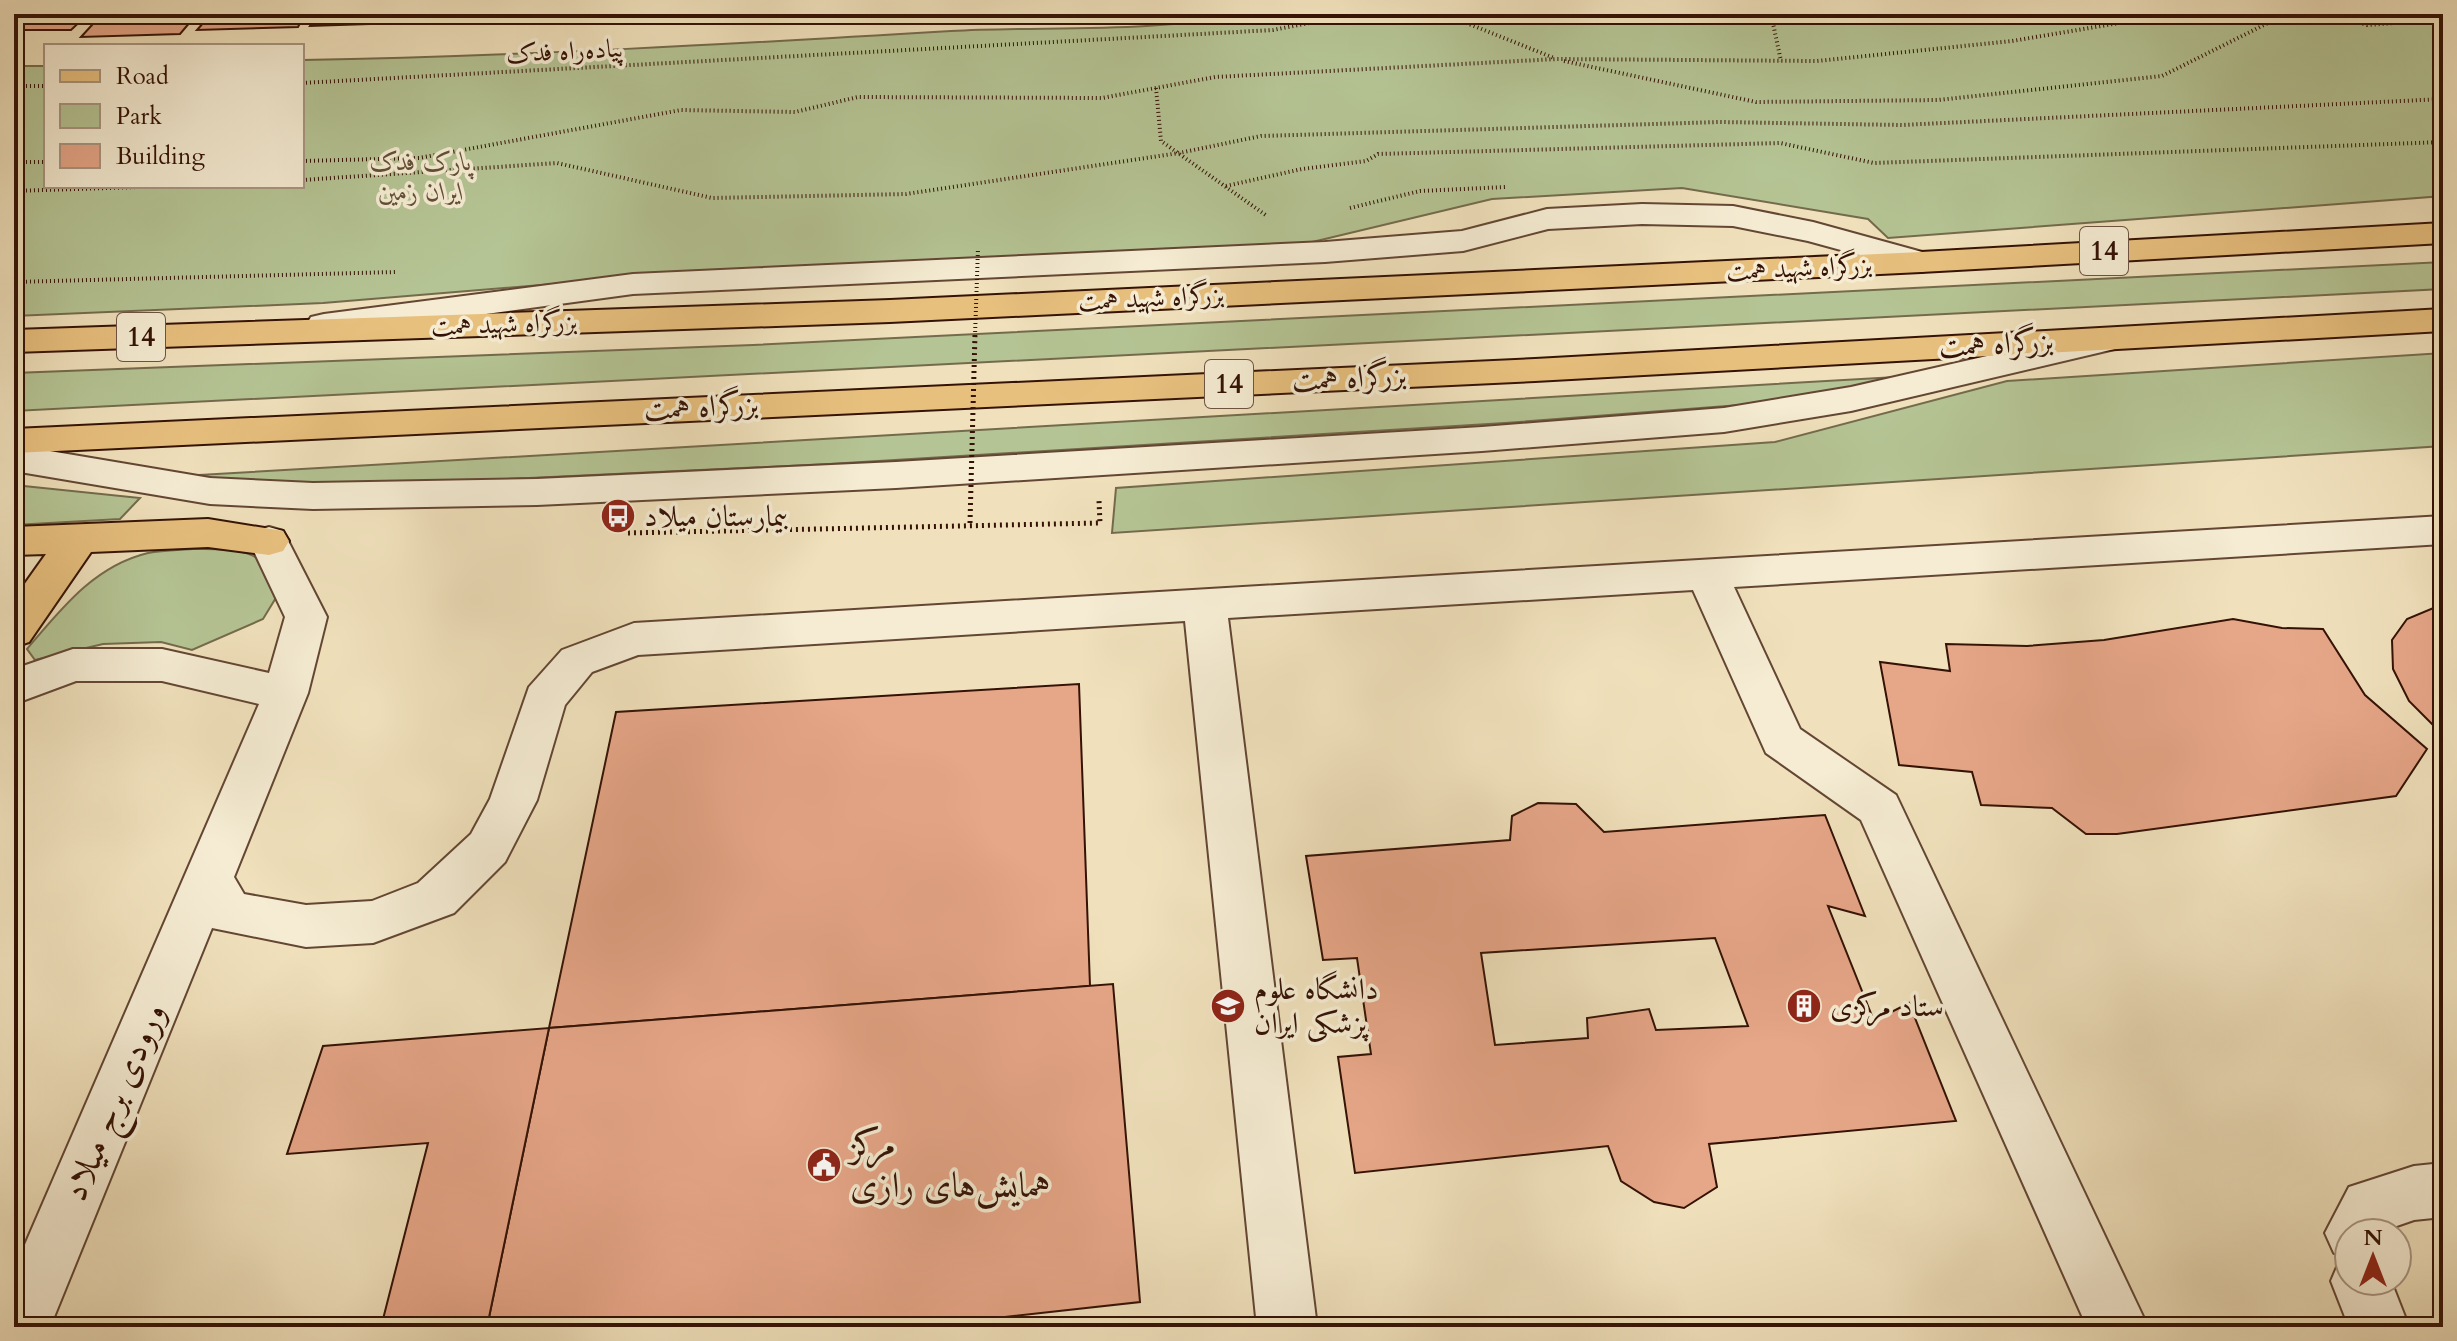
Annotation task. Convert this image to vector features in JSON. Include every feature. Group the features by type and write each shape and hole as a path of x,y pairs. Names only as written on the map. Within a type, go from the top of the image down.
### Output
{"main road":[{"path":"2288,241 2443,210"},
{"name":"14","path":"2288,241 2443,233"},
{"name":"بزرگراه شهید همت","path":"14,341 890,311 1921,262 2288,241"},
{"name":"بزرگراه همت","path":"14,441 1535,370 2443,320"},
{"path":"14,541 208,533 269,541"},
{"path":"14,631 79,538"}],"lane":[{"path":"267,333 633,284 1325,252 1463,241 1547,219 1642,214 1733,216 1813,232 1921,262"},
{"path":"14,458 210,491 313,496 537,492 896,475 1482,439 1724,420 1851,399 2124,336"},
{"path":"207,876 229,913 306,926 373,922 436,898 488,848 513,800 545,699 577,661 634,639 1205,607 2443,530"},
{"name":"ورودی برج میلاد","path":"20,1327 286,693 306,617 269,541"},
{"path":"1708,576 1782,741 1879,808 2118,1327"},
{"path":"1205,607 1287,1327"},
{"path":"14,687 73,665 162,665 286,693"},
{"path":"2363,1217 2369,1207 2414,1193 2443,1190"},
{"path":"2367,1297 2379,1327"}],"path":[{"name":"پیاده‌راه فدک","path":"304,83 1273,30 1356,14"},
{"path":"1444,14 1583,67 1756,102 1938,100 2162,76 2286,14"},
{"path":"1771,14 1781,61"},
{"path":"304,161 419,158 681,110 795,112 858,97 1102,98 1215,77 1557,59 1817,61 2012,41 2137,20 2152,14"},
{"path":"2324,14 2367,25 2439,20 2441,14"},
{"path":"14,86 44,86"},
{"path":"1156,88 1161,141 1269,219"},
{"path":"304,180 557,163 712,198 906,194 1179,153 1261,136 1719,122 1902,125 2443,99"},
{"path":"1226,186 1302,169 1366,161 1378,154 1780,143 1874,163 2443,142"},
{"path":"14,162 44,162"},
{"path":"1348,209 1420,191 1513,187"},
{"path":"14,191 108,188"},
{"path":"970,523 978,248"},
{"path":"888,527 970,523 1100,523"}],"green space":[{"name":"پارک فدک ایران زمین","path":"1247,14 2443,14 2443,196 1888,238 1868,219 1682,188 1492,199 1304,244 590,281 323,303 14,316 14,66 44,66 44,188 304,188 304,60 626,49 1210,20"},
{"path":"2443,262 2443,289 14,411 14,373 753,345"},
{"path":"2443,353 2443,446 1112,533 1116,488 1775,442 2007,381"},
{"path":"1914,376 1753,404 1505,423 829,464 401,484 239,483 199,475"},
{"path":"14,485 140,498 120,519 14,525"},
{"path":"192,549 246,553 264,563 271,574 277,596 263,619 192,650 161,642 103,644 35,660 27,649 80,591 111,568 148,553"}],"building":[{"path":"14,14 88,14 71,30 14,30"},
{"path":"102,14 197,14 180,34 81,37"},
{"path":"211,14 305,14 298,27 197,30"},
{"path":"318,14 407,14 401,23 310,26"},
{"path":"423,14 510,14 508,17 420,19"},
{"path":"529,14 615,14 613,20 525,23"},
{"path":"635,14 722,14 633,20"},
{"path":"2443,604 2443,735 2409,701 2393,669 2392,640 2407,619"},
{"path":"2233,619 2282,628 2323,629 2365,695 2427,749 2396,796 2117,834 2086,834 2052,808 1981,805 1972,772 1899,765 1880,662 1950,671 1946,644 2027,646 2104,640"},
{"path":"1079,684 1090,986 549,1028 616,712"},
{"name":"ستاد مرکزی","path":"1538,803 1576,804 1604,832 1825,815 1865,916 1828,906 1874,1021 1909,1003 1956,1121 1709,1144 1717,1187 1684,1208 1654,1202 1621,1181 1608,1146 1355,1173 1338,1057 1371,1054 1357,958 1323,960 1306,856 1510,840 1512,816","holes":["1715,938 1748,1026 1656,1030 1649,1009 1587,1018 1588,1038 1495,1045 1481,953"]},
{"name":"مرکز همایش‌های رازی","path":"1113,984 1140,1302 916,1327 487,1327 549,1028"},
{"path":"549,1028 487,1327 381,1327 428,1143 287,1154 323,1046"}],"place":[{"name":"بیمارستان میلاد","path":"618,516"},
{"name":"دانشگاه علوم پزشکی ایران","path":"1228,1006"},
{"name":"ستاد مرکزی","path":"1804,1006"},
{"name":"مرکز همایش‌های رازی","path":"824,1165"}]}
